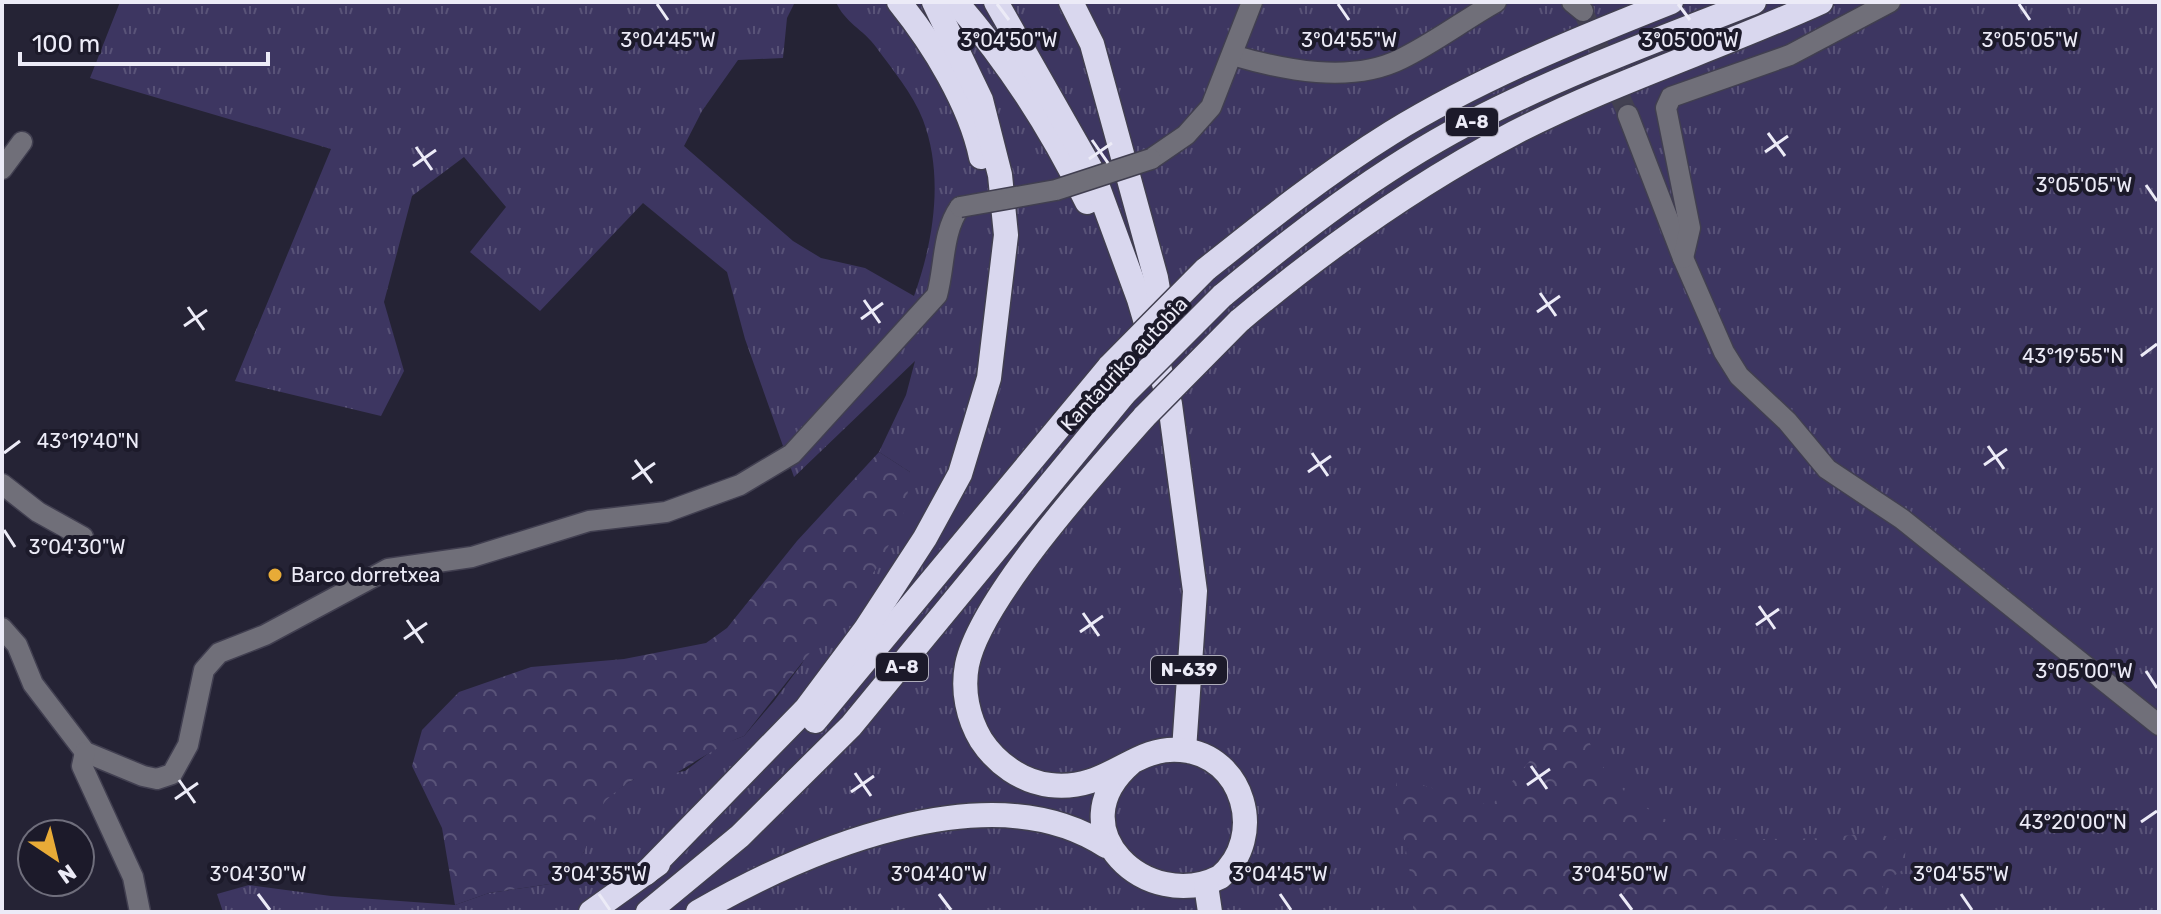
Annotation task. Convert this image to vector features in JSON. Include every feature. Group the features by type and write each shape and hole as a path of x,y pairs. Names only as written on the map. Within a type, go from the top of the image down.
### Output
{"highway":[{"path":"899,2 921,30 952,82 980,151 996,233 999,306"},
{"path":"646,873 806,709 865,630 925,538 960,474 989,378 1006,235 1000,175 981,100 934,2"},
{"path":"956,2 993,45 1055,137 1090,207 1170,404"},
{"name":"N-639","path":"996,2 1092,171 1139,299 1170,404 1195,591 1184,750"},
{"path":"1071,2 1092,44 1156,278 1165,332 1170,404"},
{"name":"Kantauriko autobia","path":"591,912 646,873 760,778 821,715 1110,366 1205,270 1282,208 1392,133 1511,69 1671,2"},
{"name":"Kantauriko autobia","path":"648,912 740,836 851,726 1125,393 1222,296 1348,197 1466,125 1593,65 1754,2"},
{"path":"1131,763 1115,779 1105,798 1102,820 1106,846 1120,869 1154,890 1180,893 1206,885 1236,857 1246,816 1238,789 1222,767 1184,750 1156,751 1131,763 1110,776 1079,785 1049,785 1031,780 998,761 984,744 972,724 965,691 967,663 985,617 1031,555 1145,416 1239,321 1358,227 1428,180 1593,97 1821,2"},
{"path":"698,912 806,857 851,841 915,825 977,817 1021,818 1058,823 1106,846"},
{"path":"1206,885 1210,912"}],"street":[{"path":"2,628 17,645 22,664 33,684 85,752 143,776 157,779 172,774 188,745 204,670 219,653 265,635 388,569 472,557 589,521 666,512 740,485 792,454 937,295 944,269 949,223 960,207 1056,190 1151,159 1186,135 1211,107 1252,2"},
{"path":"1232,55 1264,65 1355,74 1399,61 1496,2"},
{"path":"1683,258 1690,228 1666,108 1671,97 1790,55 1890,2"},
{"path":"1628,115 1683,258 1724,352 1739,376 1787,421 1827,469 1902,519 2159,725"},
{"path":"2,169 22,142"},
{"path":"2,484 38,512 83,537"},
{"path":"85,752 82,766 133,877 140,912"}],"green space":[{"path":"120,2 795,2 787,18 783,58 738,60 702,111 684,146 793,241 821,258 865,268 914,296 927,253 934,208 935,185 929,141 919,110 902,82 836,2 2159,2 2159,912 223,912 217,894 249,885 331,896 455,905 489,893 563,882 584,852 593,817 609,795 634,779 685,771 718,746 744,736 801,665 910,472 879,452 906,395 915,361 794,477 745,339 727,272 643,203 540,311 470,252 506,207 464,157 412,196 384,302 404,371 381,416 235,381 331,149 90,78"},
{"path":"879,452 910,472 906,508 880,564 744,736 719,747 650,788 634,779 611,796 600,809 583,854 563,882 489,893 455,905 442,828 412,766 422,730 459,692 531,667 624,659 706,643 727,628 797,541"},
{"path":"1577,717 1599,762 1631,799 1668,821 1718,840 1827,838 1875,832 1906,844 1904,869 1882,884 1888,912 1413,912 1396,777 1491,806 1553,734"}],"tunnel":[{"path":"1583,11 1628,115"}],"place":[{"name":"Barco dorretxea","path":"275,575"}]}
